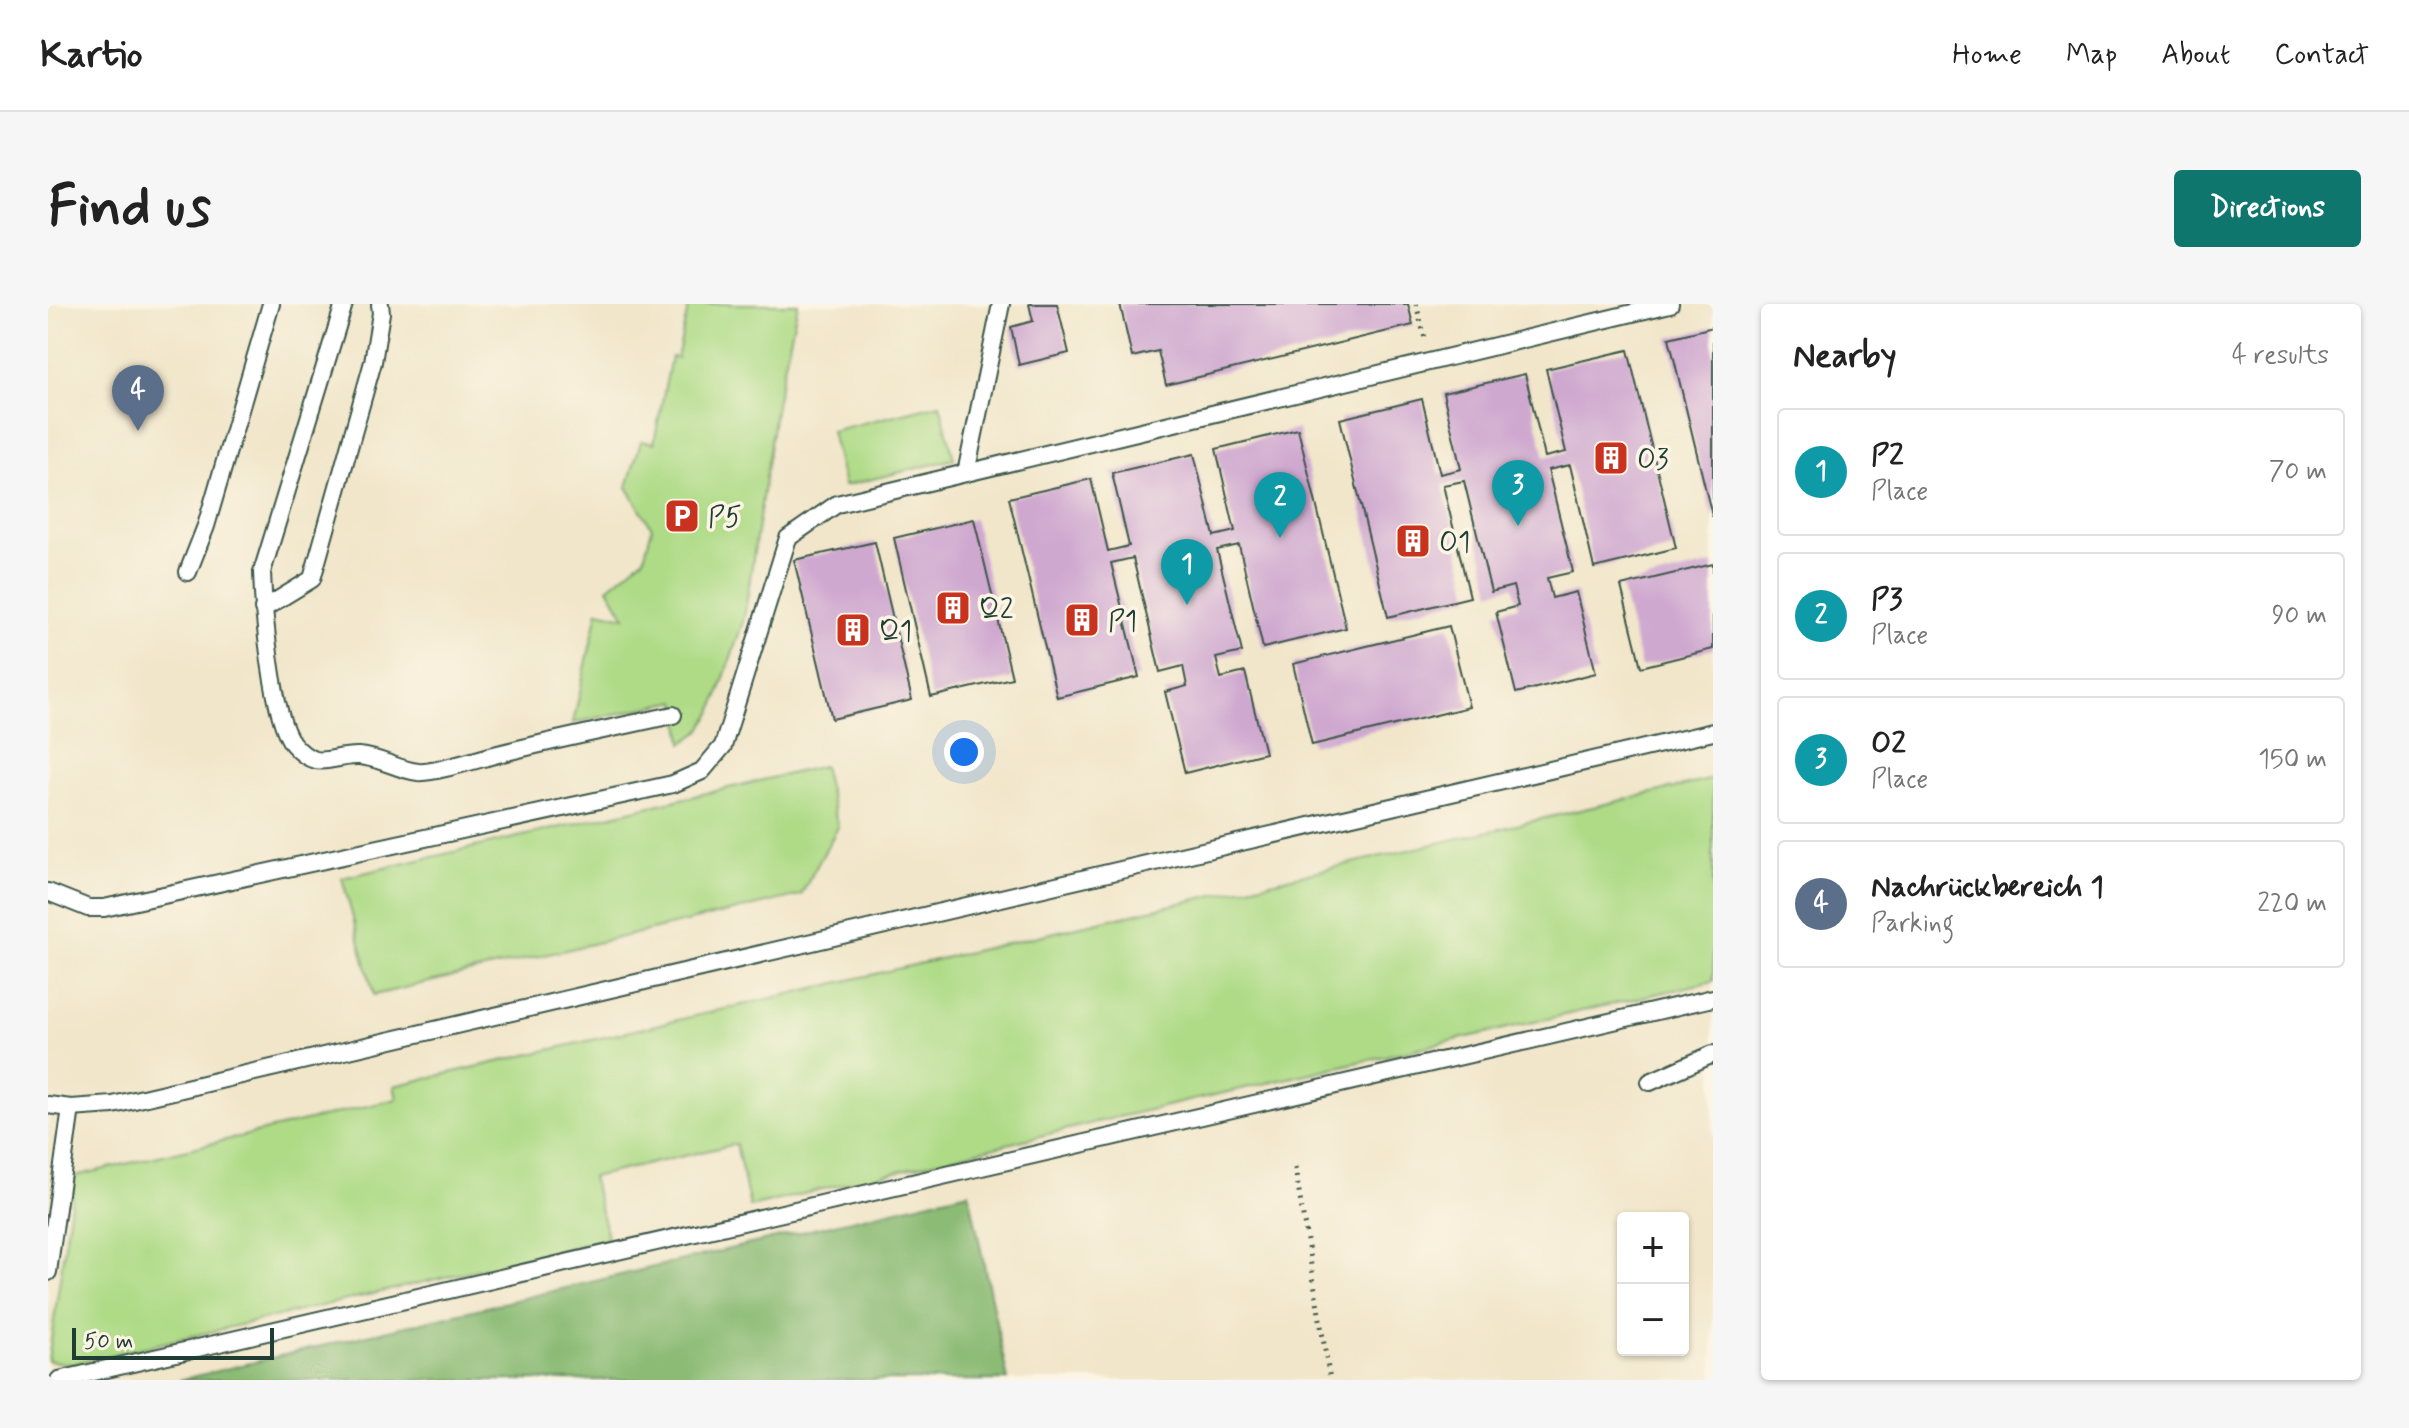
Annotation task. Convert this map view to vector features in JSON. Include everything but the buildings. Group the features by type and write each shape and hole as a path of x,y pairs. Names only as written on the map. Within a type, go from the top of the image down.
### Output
{"lane":[{"path":"188,572 206,526 271,304"},
{"path":"344,304 262,572 263,609 276,691 290,741 307,758 317,762 359,756 420,773 547,741 673,715"},
{"path":"966,473 1001,304"},
{"path":"48,892 88,908 104,908 673,784 702,771 723,746 788,538 837,504 1670,304"},
{"path":"263,609 312,579 373,362 385,307"},
{"path":"48,1105 71,1108 113,1105 1713,732"},
{"path":"59,1380 1713,998"},
{"path":"1650,1082 1713,1054"},
{"path":"48,1272 71,1108"}],"path":[{"path":"1416,304 1430,361"},
{"path":"1295,1168 1330,1380"}],"green space":[{"path":"689,304 798,304 776,404 744,619 712,713 699,732 683,743 677,701 573,723 598,611 625,617 608,588 644,558 652,528 627,487 641,441 654,443 671,357 677,358"},
{"path":"940,404 954,459 844,486 831,431"},
{"path":"823,766 838,827 801,895 374,995 342,878"},
{"path":"1713,779 1713,981 1101,1121 750,1207 736,1144 592,1177 608,1239 72,1364 48,1361 75,1176 397,1099 394,1086"},
{"path":"969,1192 1008,1380 179,1380"}],"place":[{"name":"Nachrückbereich 1","path":"138,431"},
{"name":"O3","path":"1611,458"},
{"name":"P5","path":"682,516"},
{"name":"O2","path":"1518,526"},
{"name":"P3","path":"1280,538"},
{"name":"O1","path":"1413,541"},
{"name":"P2","path":"1187,605"},
{"name":"Q2","path":"953,608"},
{"name":"P1","path":"1082,620"},
{"name":"Q1","path":"853,630"}]}
